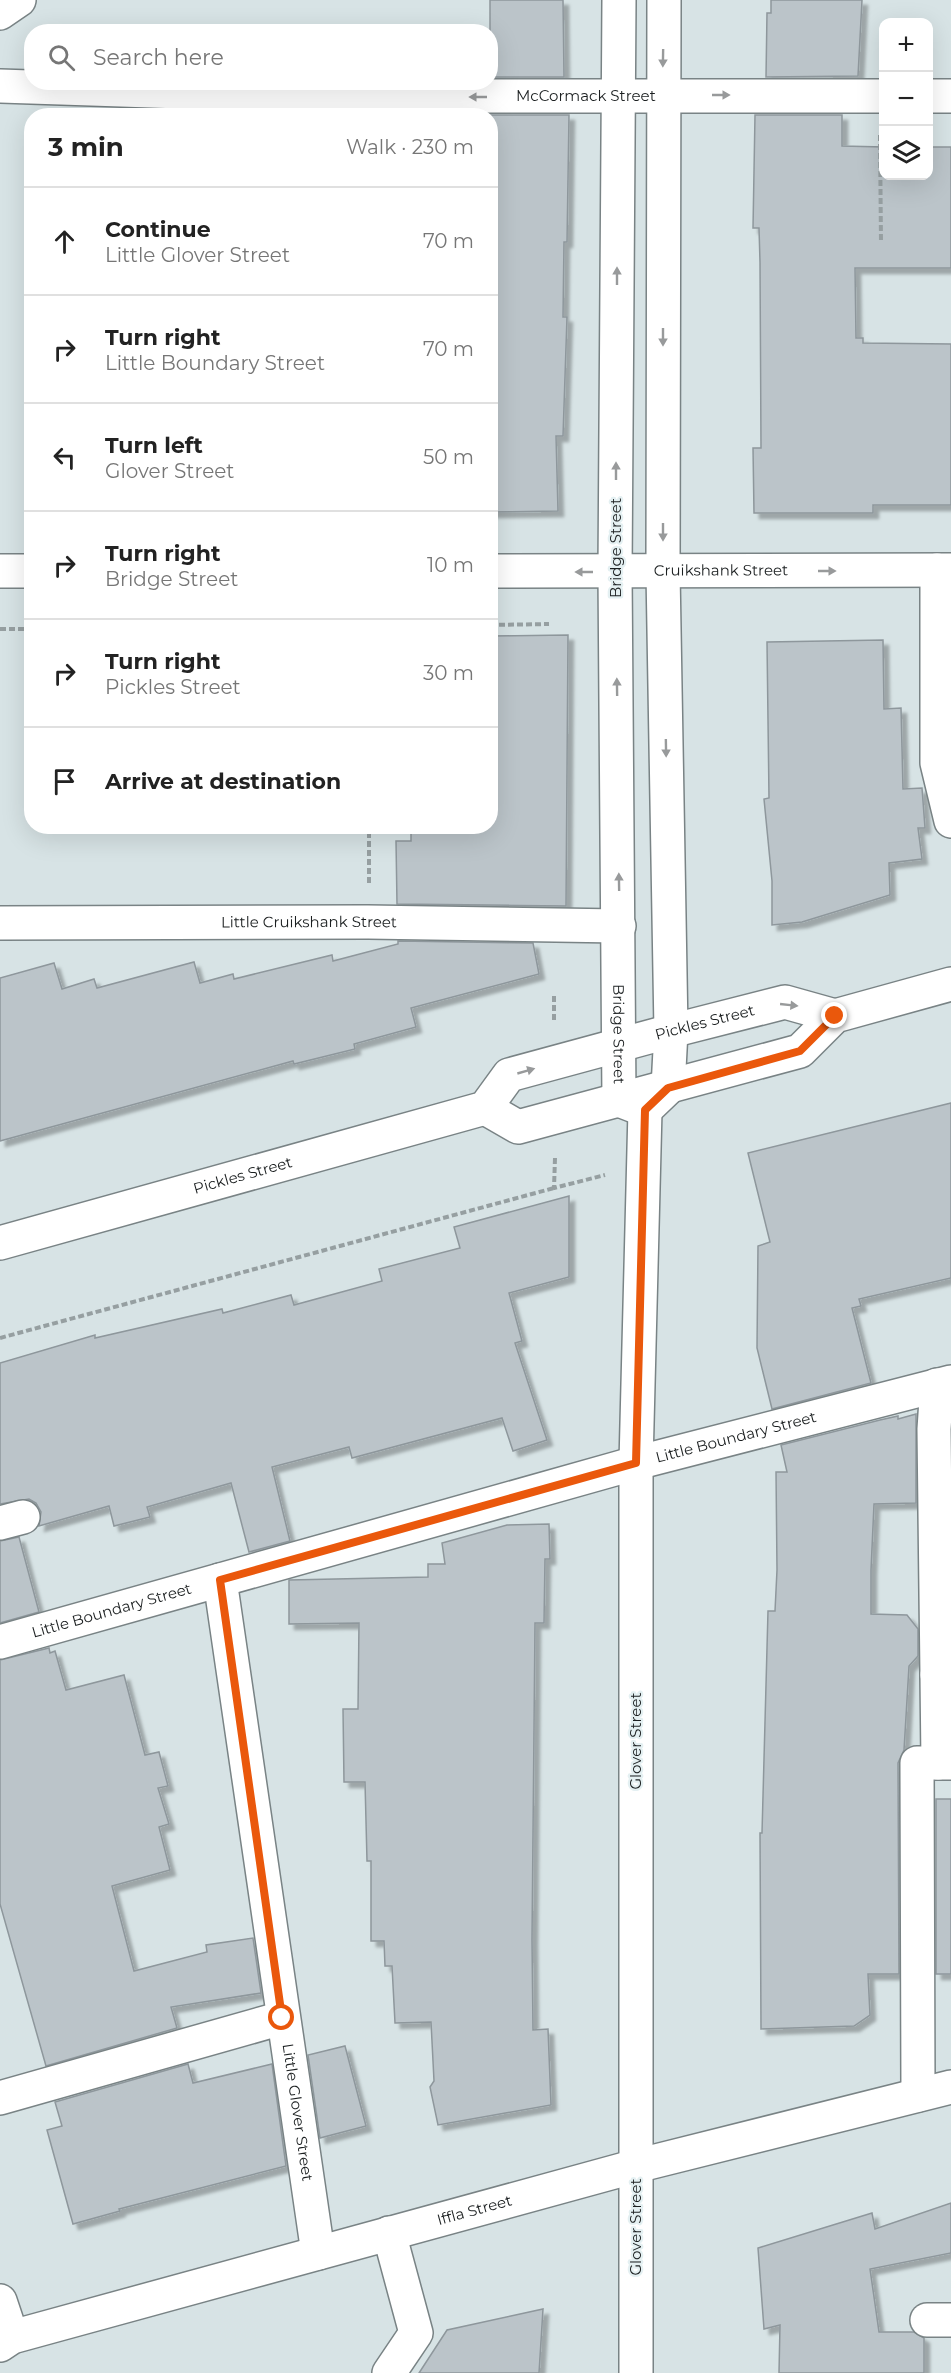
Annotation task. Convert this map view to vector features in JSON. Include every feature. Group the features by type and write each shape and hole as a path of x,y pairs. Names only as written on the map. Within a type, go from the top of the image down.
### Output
{"street":[{"name":"Bridge Street","path":"619,0 615,572 618,1045 644,1100"},
{"path":"644,1100 671,1031 663,572 664,0"},
{"name":"McCormack Street","path":"0,86 24,89"},
{"name":"McCormack Street","path":"37,90 159,103 303,106 663,95 879,96"},
{"path":"933,96 951,96"},
{"path":"944,570 937,764 951,821"},
{"name":"Cruikshank Street","path":"498,571 944,570"},
{"path":"0,571 24,571"},
{"name":"Little Cruikshank Street","path":"0,923 368,922 619,926"},
{"path":"484,1108 518,1127 644,1100 800,1051 835,1016 951,984"},
{"name":"Pickles Street","path":"0,1243 484,1108 509,1075 618,1045 785,1002 835,1016"},
{"name":"Glover Street","path":"636,2373 636,1463 644,1100"},
{"path":"918,2095 917,1763 945,1763 944,1675 934,1430 944,1383"},
{"name":"Little Boundary Street","path":"0,1642 636,1463 944,1383"},
{"name":"Little Glover Street","path":"220,1580 318,2253"},
{"path":"0,2098 282,2018"},
{"name":"Iffla Street","path":"6,2341 636,2166 951,2087"},
{"path":"389,2233 416,2333 389,2373"},
{"path":"0,2301 6,2341"}],"path":[{"path":"880,242 882,126"},
{"path":"498,625 549,624"},
{"path":"0,629 24,629"},
{"path":"368,922 369,834"},
{"path":"0,1338 554,1188"}],"building":[{"path":"490,0 563,0 564,77 498,77 498,24 490,24"},
{"path":"771,0 862,0 858,76 766,77 767,13 771,13"},
{"path":"498,115 569,115 567,242 564,242 563,317 567,317 563,436 556,436 558,511 498,512"},
{"path":"755,115 842,115 842,146 879,147 879,180 933,180 933,147 951,147 951,268 855,268 856,338 863,338 863,343 951,344 951,505 873,505 873,513 754,513 753,448 761,448 759,228 753,228"},
{"path":"568,635 566,906 397,904 396,841 411,841 411,834 498,834 498,636"},
{"path":"883,640 884,709 901,708 903,789 922,788 925,828 918,828 922,859 889,863 890,895 802,922 772,925 772,881 764,799 769,798 767,642"},
{"path":"398,941 533,943 539,974 411,1008 416,1027 354,1044 355,1049 294,1064 293,1061 0,1141 0,978 54,963 62,989 94,979 97,988 194,962 200,983 233,974 234,979 332,955 333,961 398,944"},
{"path":"951,1103 951,1278 859,1299 861,1306 852,1308 871,1383 772,1409 757,1348 758,1246 770,1242 748,1153"},
{"path":"569,1196 569,1277 509,1293 522,1341 515,1343 547,1440 513,1451 502,1418 352,1458 349,1447 272,1467 290,1541 249,1552 231,1483 147,1507 150,1517 114,1526 109,1506 39,1526 41,1512 36,1503 29,1499 0,1504 0,1363 95,1335 95,1338 222,1309 223,1313 291,1295 294,1305 382,1281 379,1269 460,1248 454,1227"},
{"path":"916,1414 916,1503 874,1504 871,1570 871,1614 907,1615 918,1629 918,1656 909,1666 904,1750 898,1763 899,1974 868,1974 870,2015 854,2026 761,2029 760,1833 762,1833 768,1611 775,1611 777,1570 776,1472 787,1472 781,1445 880,1420 898,1416 898,1419"},
{"path":"549,1524 550,1559 545,1559 544,1623 535,1623 532,1940 533,2030 548,2029 551,2105 438,2125 430,2087 434,2081 431,2022 395,2023 392,1966 385,1966 384,1941 371,1941 371,1861 367,1861 365,1782 344,1782 343,1709 358,1709 359,1623 289,1624 289,1580 428,1577 428,1564 445,1564 442,1543 507,1525"},
{"path":"19,1537 39,1612 0,1623 0,1541"},
{"path":"49,1648 50,1653 55,1651 66,1690 124,1675 145,1755 159,1752 168,1786 158,1788 169,1824 159,1827 170,1870 112,1886 134,1971 207,1952 206,1945 253,1938 261,1993 171,2007 177,2028 46,2066 0,1904 0,1660"},
{"path":"936,1799 951,1799 951,1974 936,1974"},
{"path":"345,2046 366,2126 320,2138 308,2055"},
{"path":"188,2064 193,2083 272,2064 286,2166 119,2209 120,2211 73,2224 47,2130 62,2126 55,2102"},
{"path":"951,2203 951,2253 870,2269 879,2332 914,2332 924,2338 924,2373 779,2373 780,2325 764,2329 758,2248 872,2213 875,2229"},
{"path":"543,2309 539,2373 419,2373 447,2330"}],"route":[{"path":"282,2018 220,1580 636,1463 645,1110 668,1088 800,1051 835,1016"}]}
